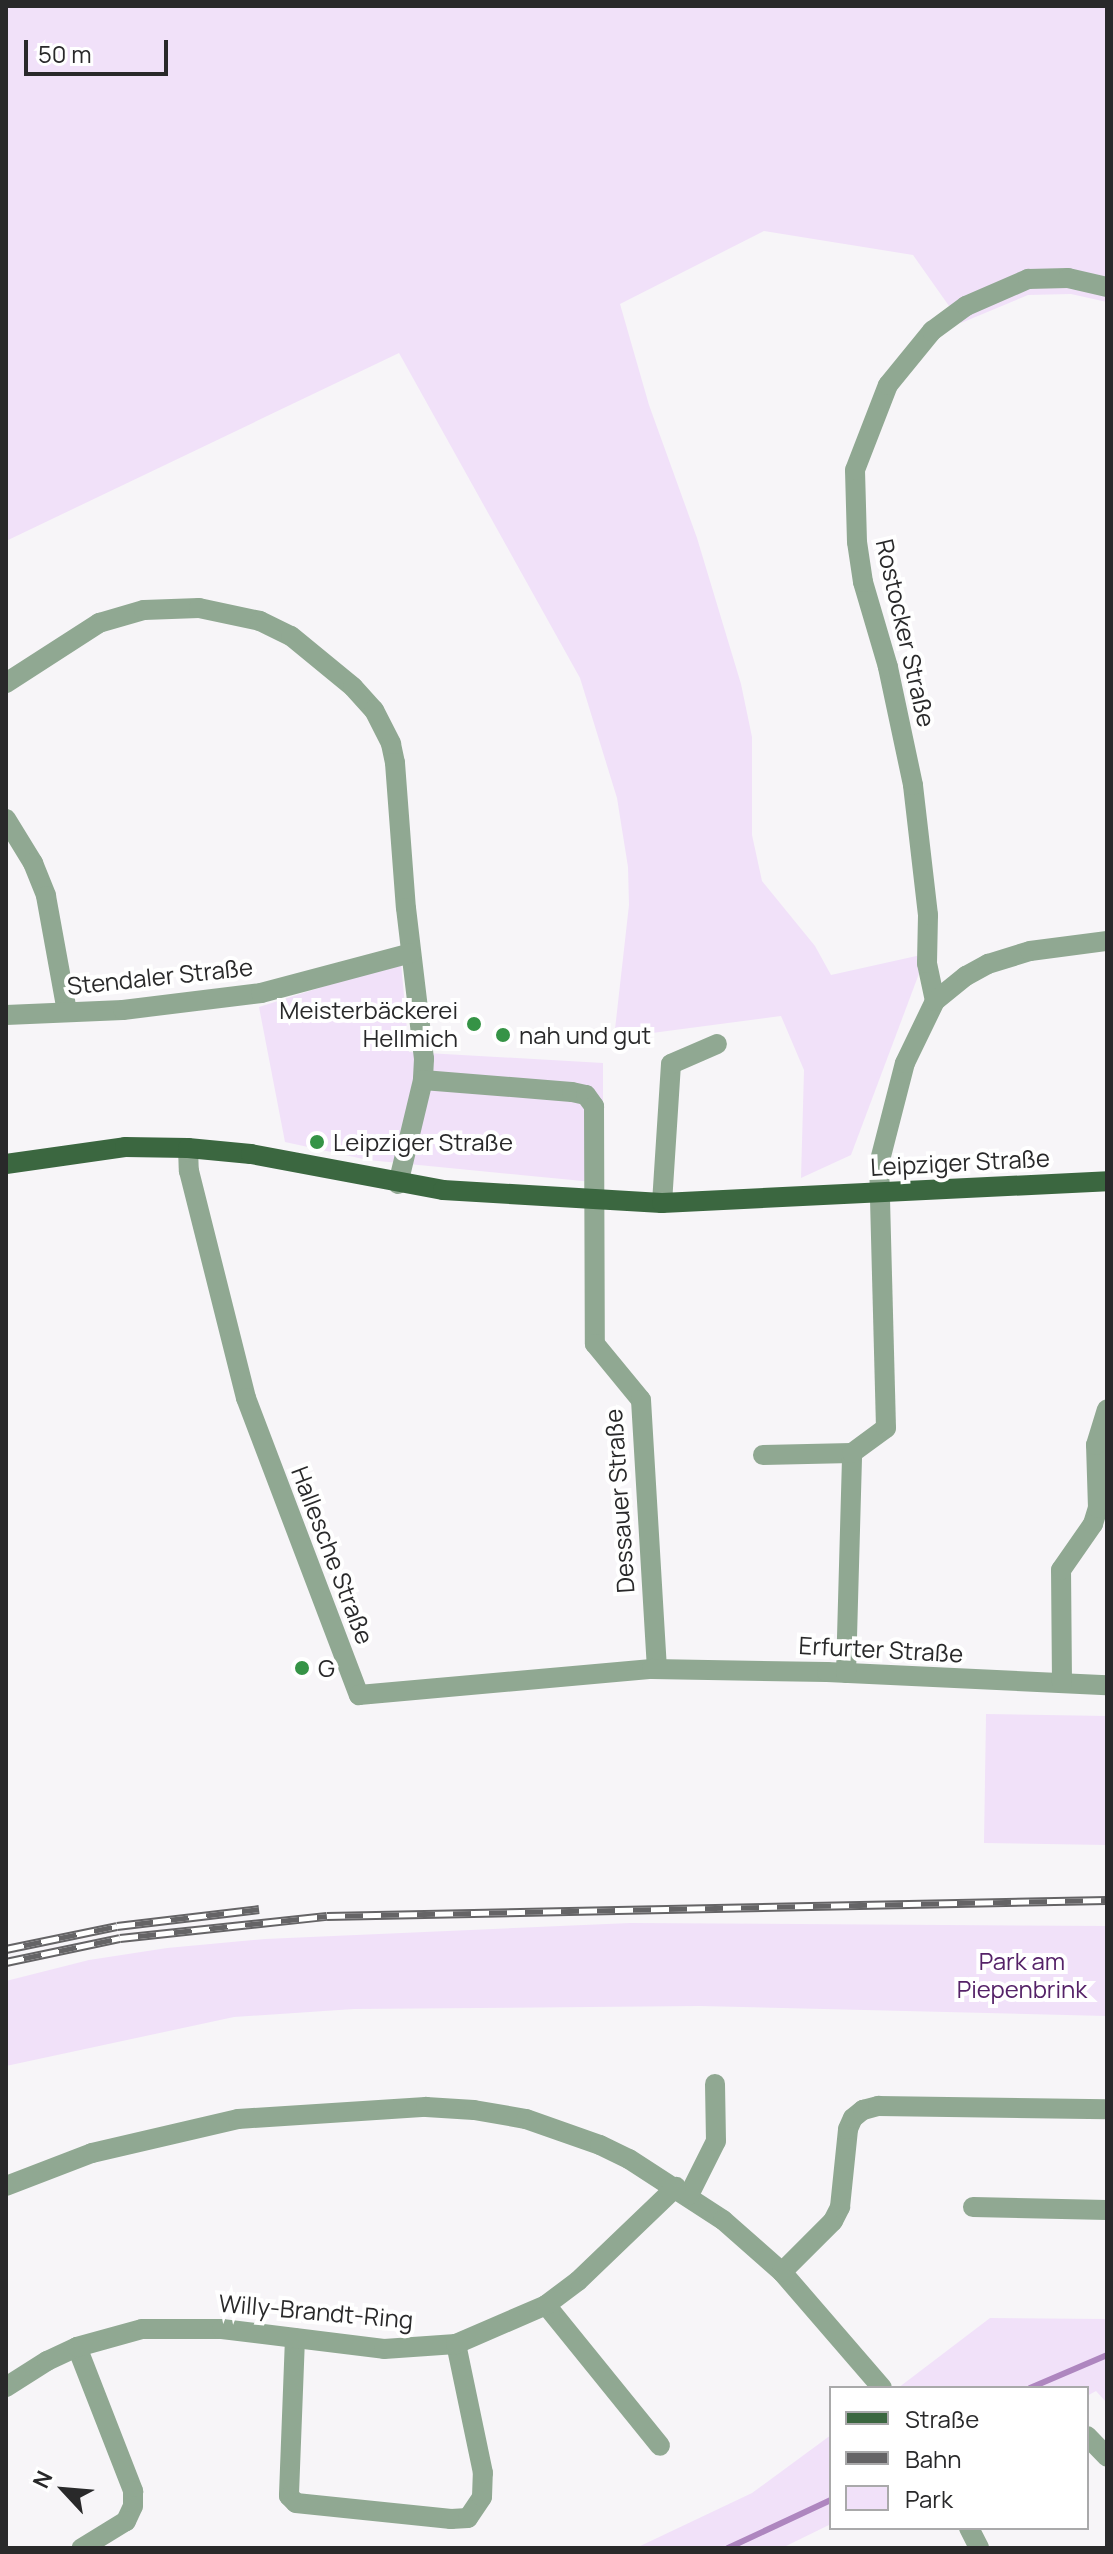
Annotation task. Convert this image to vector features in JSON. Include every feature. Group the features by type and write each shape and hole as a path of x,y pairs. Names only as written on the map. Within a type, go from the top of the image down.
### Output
{"main road":[{"name":"Leipziger Straße","path":"6,1164 125,1147 188,1148 251,1154 398,1184 476,1193 662,1203 1107,1181"}],"street":[{"name":"Rostocker Straße","path":"935,1001 927,963 928,915 915,797 888,667 863,582 857,542 855,470 888,385 932,331 966,306 1001,288 1028,279 1085,280 1107,287"},
{"path":"6,683 99,623 144,610 178,607 227,612 260,621 291,636 353,687 374,710 391,744 400,807 423,1080 398,1184"},
{"path":"6,819 33,863 46,896 67,1012"},
{"path":"763,1455 852,1453 886,1428 879,1164 905,1063 935,1001 988,964 1030,951 1107,941"},
{"name":"Stendaler Straße","path":"6,1015 123,1010 261,993 411,953"},
{"path":"662,1203 671,1064 717,1044"},
{"name":"Dessauer Straße","path":"423,1080 572,1092 586,1095 594,1106 595,1344 641,1400 655,1669"},
{"name":"Hallesche Straße","path":"188,1148 189,1171 246,1398 359,1695 655,1669"},
{"path":"1062,1683 1061,1570 1093,1524 1098,1508 1096,1445 1107,1410"},
{"path":"846,1673 852,1453"},
{"name":"Erfurter Straße","path":"655,1669 846,1673 1107,1685"},
{"name":"Willy-Brandt-Ring","path":"6,2387 47,2361 77,2347 111,2335 175,2327 384,2349 456,2344 546,2305 682,2191 716,2141 715,2084"},
{"path":"782,2272 833,2221 840,2207 848,2129 853,2118 863,2110 878,2106 1107,2109"},
{"path":"6,2186 92,2153 238,2119 426,2107 474,2110 526,2119 600,2145 682,2191 782,2272 880,2386"},
{"path":"973,2207 1107,2210"},
{"path":"546,2305 660,2446"},
{"path":"295,2338 289,2496 296,2503 451,2519 468,2518 482,2497 483,2473 456,2344"},
{"path":"77,2347 133,2491 133,2506 126,2521 82,2548"},
{"path":"1089,2438 1107,2457"},
{"path":"970,2530 979,2548"}],"green space":[{"path":"6,6 1107,6 1107,302 1071,294 1028,295 961,323 913,255 764,231 620,304 649,405 697,538 741,684 752,737 752,835 762,881 815,946 831,975 921,955 920,971 851,1155 801,1178 804,1070 781,1016 614,1038 629,905 628,867 617,798 580,678 399,353 6,541"},
{"path":"401,962 409,1052 603,1063 603,1183 368,1160 285,1142 259,1007"},
{"path":"986,1714 1107,1716 1107,1845 984,1843"},
{"name":"Park am Piepenbrink","path":"630,1923 1107,1926 1107,2016 700,2006 354,2009 234,2017 6,2066 6,1981 89,1960 167,1948 265,1939"},
{"path":"990,2318 1107,2319 1107,2403 1096,2391 1089,2395 1089,2386 901,2386"},
{"path":"829,2436 829,2525 782,2548 636,2548 752,2493"}],"waterway":[{"path":"1035,2386 1107,2355"},
{"path":"728,2548 829,2501"}],"railway":[{"path":"6,1962 120,1938 327,1916 1107,1900"},
{"path":"6,1949 117,1926 259,1909"}],"place":[{"name":"Meisterbäckerei Hellmich","path":"474,1024"},
{"name":"nah und gut","path":"503,1035"},
{"name":"Leipziger Straße","path":"317,1142"},
{"name":"G","path":"302,1668"}]}
